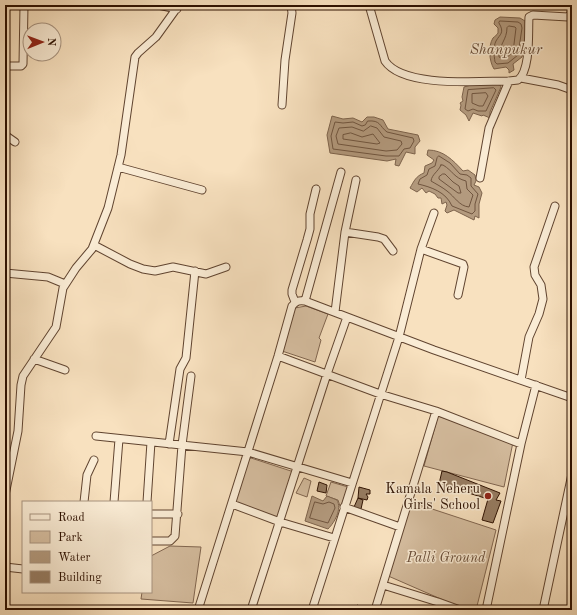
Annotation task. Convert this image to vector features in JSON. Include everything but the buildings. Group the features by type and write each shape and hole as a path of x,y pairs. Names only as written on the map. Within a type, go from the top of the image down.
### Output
{"street":[{"path":"5,66 21,66 23,64 24,5"},
{"path":"158,5 178,7"},
{"path":"282,105 285,60 292,13 291,5"},
{"path":"369,5 385,61 388,66 395,70 431,81 509,81 518,80 521,78 558,85 572,90"},
{"path":"5,495 18,431 22,380 26,371 56,327 62,290 76,268 92,249 108,208 118,168 135,57 156,37 178,7"},
{"path":"521,78 528,47 529,17 533,15 568,17 572,12"},
{"path":"480,178 489,128 509,81"},
{"path":"5,135 15,142"},
{"path":"118,168 202,190"},
{"path":"306,301 341,172"},
{"path":"335,312 345,232 356,180"},
{"path":"295,302 292,290 310,229 310,214 316,189"},
{"path":"521,380 529,337 539,314 543,299 542,284 535,275 534,270 555,206"},
{"path":"312,610 399,337 421,249 434,214"},
{"path":"345,232 384,239 393,252"},
{"path":"94,245 130,264 143,269 155,270 173,267 209,273 226,267"},
{"path":"421,249 463,264 464,267 458,295"},
{"path":"169,444 180,369 186,358 195,271"},
{"path":"5,273 48,277 65,284"},
{"path":"198,610 278,356 292,306 295,302 300,300 306,301 399,337 572,398"},
{"path":"251,610 327,374 347,317"},
{"path":"278,356 380,394 436,411 521,444"},
{"path":"34,359 65,370"},
{"path":"152,541 168,541 173,539 175,536 178,514 182,445 191,376"},
{"path":"486,610 521,444 536,385"},
{"path":"375,610 436,411"},
{"path":"96,436 248,452 352,483"},
{"path":"114,501 119,439"},
{"path":"147,501 152,442"},
{"path":"84,501 87,475 94,460"},
{"path":"543,610 572,474"},
{"path":"232,504 280,522 334,538"},
{"path":"344,507 400,527"},
{"path":"152,514 178,514"},
{"path":"5,567 22,569"},
{"path":"383,585 460,610"}],"green space":[{"path":"306,306 328,314 319,338 321,340 315,362 282,351 295,308"},
{"path":"438,416 513,442 504,487 424,466"},
{"path":"251,458 297,473 280,521 233,503 247,460"},
{"path":"304,478 311,481 307,497 296,493"},
{"path":"331,482 348,487 341,506 338,500 326,496"},
{"name":"Palli Ground","path":"411,502 496,530 476,610 466,610 386,575"},
{"path":"170,546 201,547 193,603 141,599 142,593 152,593 152,555"}],"water":[{"name":"Shanpukur","path":"500,17 520,18 525,21 525,36 522,57 513,64 514,70 509,73 509,70 506,67 494,69 490,58 491,41 498,33 498,28 494,24 495,20"},
{"name":"Shanpukur","path":"471,85 500,85 501,87 490,112 490,118 473,113 469,121 466,115 460,110 460,103 463,101 462,97 464,87"},
{"path":"332,116 343,119 353,118 362,122 367,117 374,117 383,120 388,129 418,135 420,141 415,147 415,154 406,152 399,166 395,165 396,159 387,161 330,153 327,135"},
{"path":"428,150 433,150 443,154 463,171 468,170 475,175 476,181 474,185 479,187 482,193 479,204 479,218 475,216 474,220 454,210 447,213 445,211 447,205 446,202 442,204 441,198 438,198 435,194 429,191 426,193 422,188 417,192 410,188 417,177 424,173 425,166 432,163 434,160 427,155"},
{"path":"312,496 323,501 327,496 337,500 339,507 337,515 328,529 305,521"}],"place":[{"name":"Kamala Neheru Girls' School","path":"488,496"}]}
